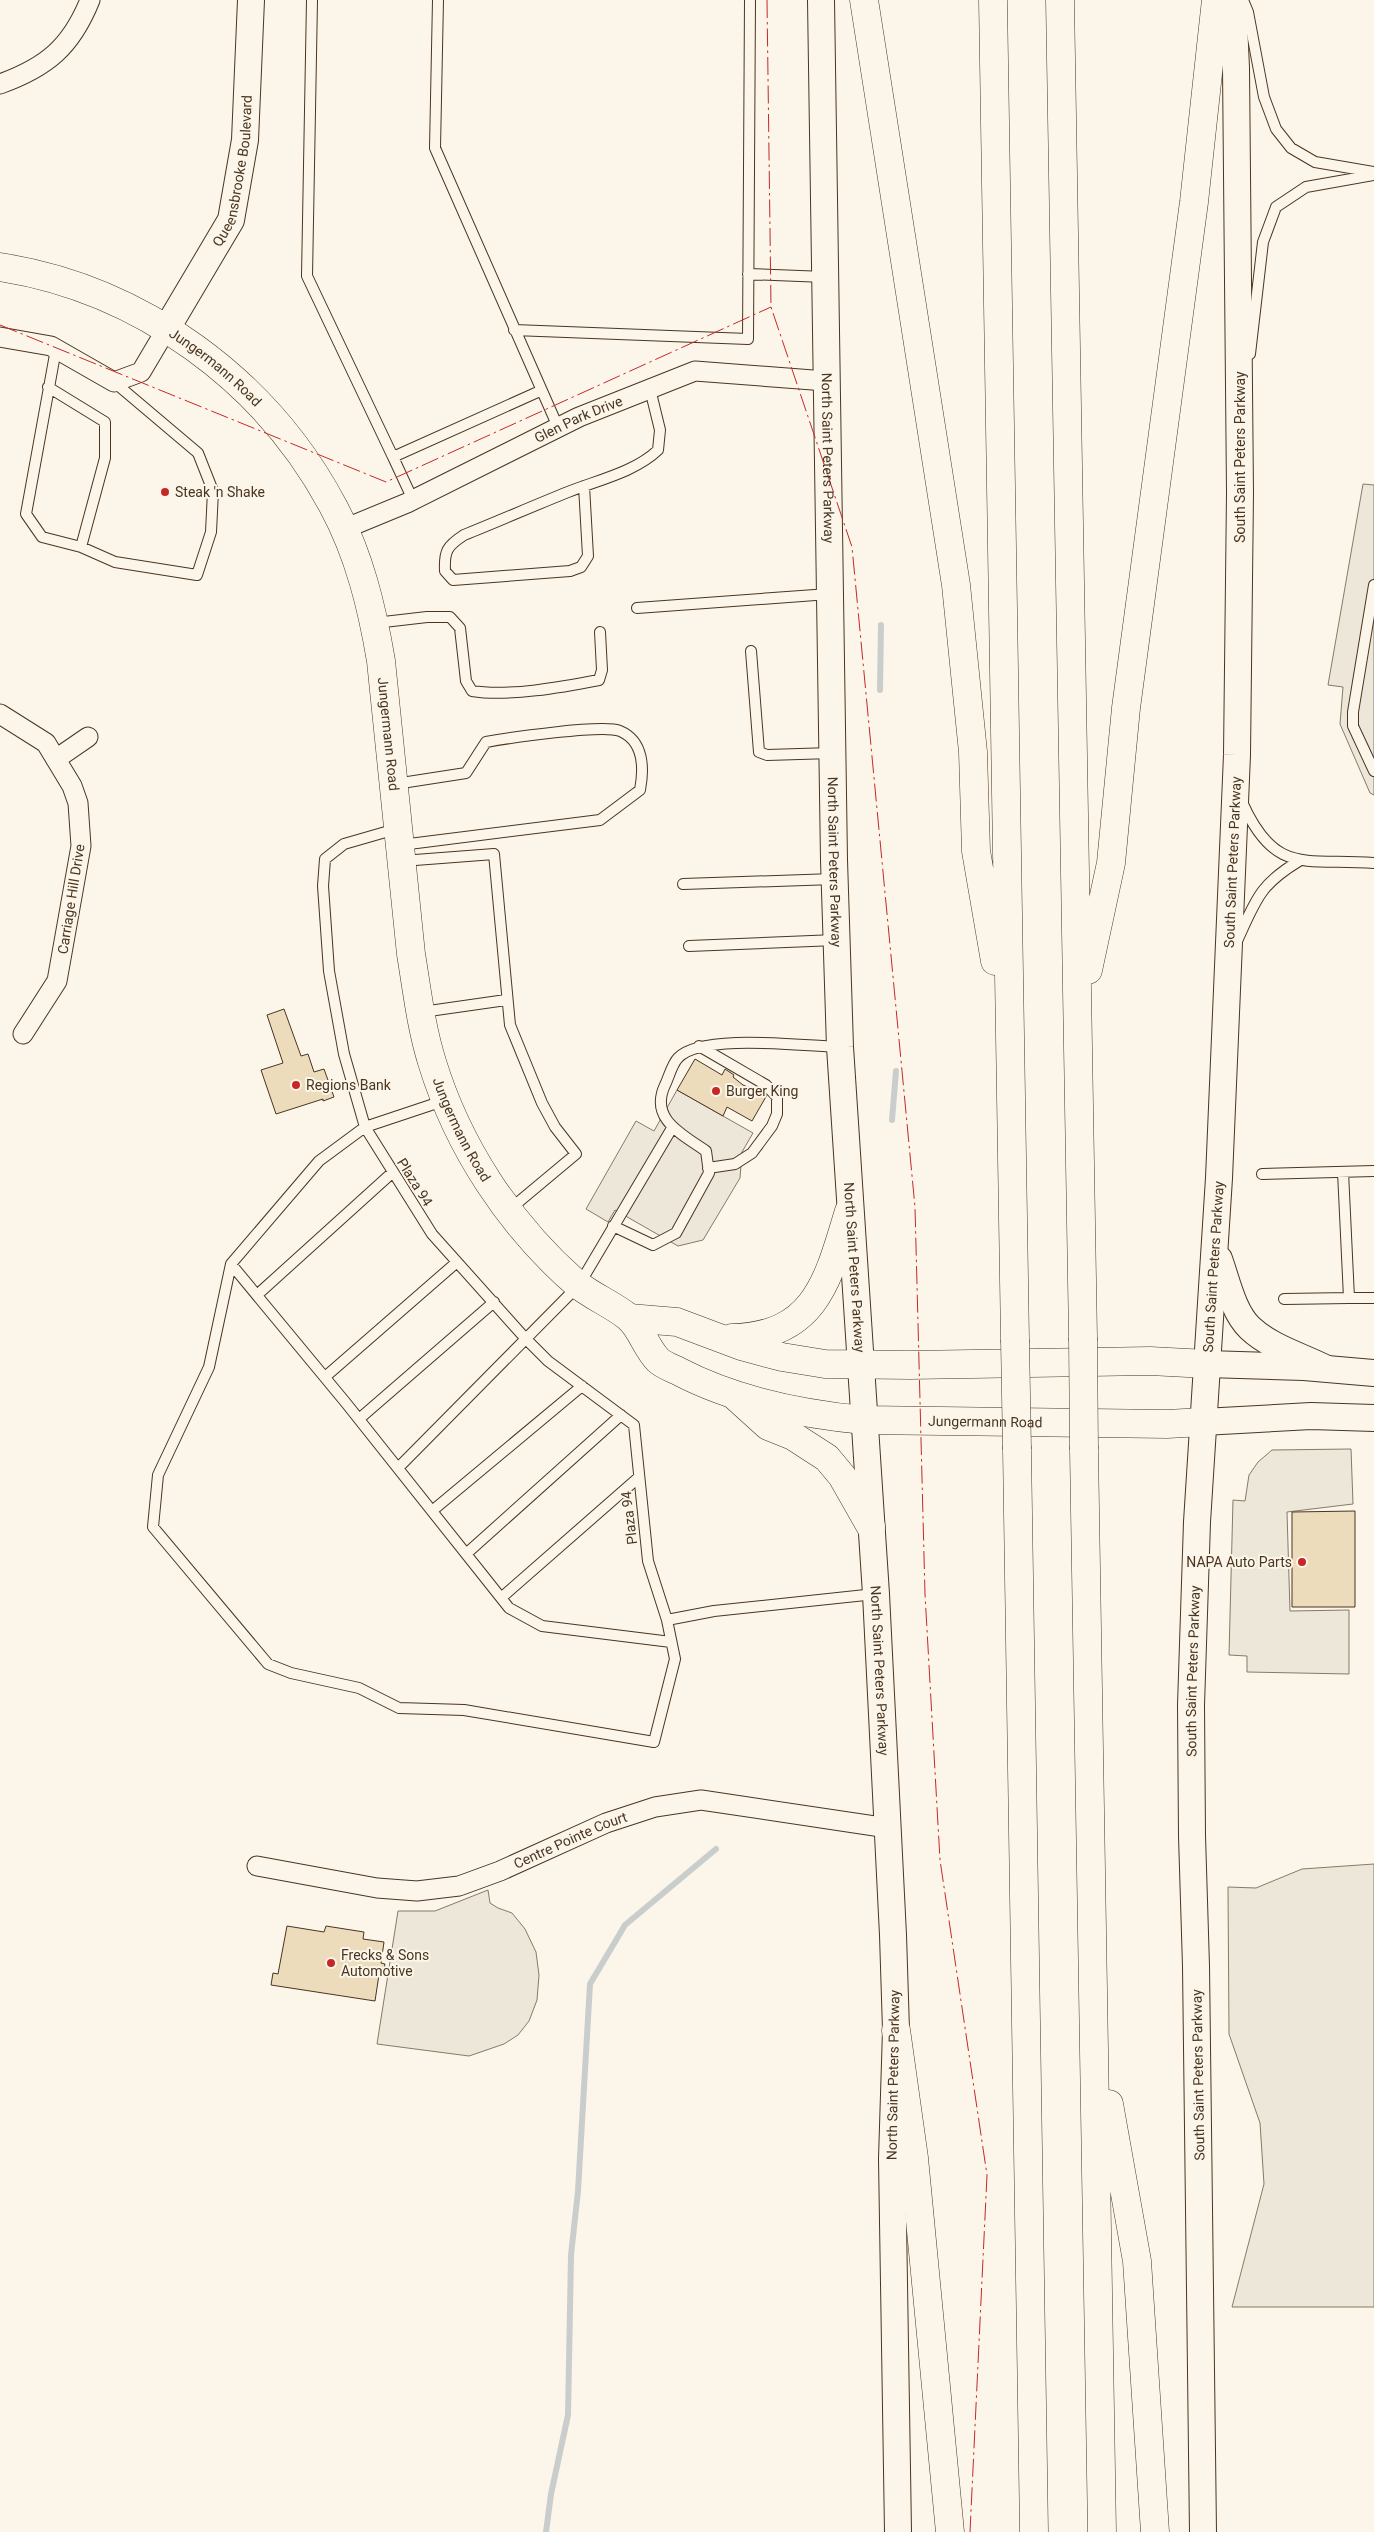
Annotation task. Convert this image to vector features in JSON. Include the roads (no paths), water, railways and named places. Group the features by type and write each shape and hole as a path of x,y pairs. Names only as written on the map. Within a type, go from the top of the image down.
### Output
{"main road":[{"name":"Queensbrooke Boulevard","path":"167,328 230,220 245,140 251,0"},
{"name":"North Saint Peters Parkway","path":"820,0 835,878 840,1047 849,1212 876,1594 896,2030 892,2159 898,2532"},
{"path":"864,0 956,585 973,752 976,851 1010,1046"},
{"path":"993,0 1034,2532"},
{"path":"1060,0 1102,2532"},
{"path":"1078,1015 1111,863 1126,708 1194,202 1216,0"},
{"name":"South Saint Peters Parkway","path":"1202,2532 1196,1966 1192,1836 1191,1705 1203,1422 1215,1246 1236,788 1240,605 1240,424 1233,0"},
{"name":"Jungermann Road","path":"0,267 72,284 136,311 167,328 228,374 256,399 307,462 344,529 365,584 374,623 420,1012 432,1063 446,1100 484,1174 508,1211 537,1246 578,1285 629,1318 659,1361 690,1377 731,1393 808,1413 864,1420 1167,1424 1311,1416 1374,1418"},
{"path":"717,1338 753,1337 776,1331 797,1320 815,1299 826,1281 849,1212"},
{"path":"1215,1246 1236,1306 1249,1327 1264,1339 1325,1368"},
{"name":"Jungermann Road","path":"629,1318 677,1322 717,1338 782,1357 825,1364 1150,1361 1325,1368 1374,1373"},
{"path":"731,1393 768,1426 793,1436 827,1458 842,1476 871,1527"},
{"path":"1094,2026 1137,2261 1155,2532"},
{"path":"896,2030 914,2158 950,2532"}],"street":[{"path":"0,84 28,74 58,52 80,25 90,0"},
{"path":"0,337 56,349 114,382 141,372 167,328"},
{"name":"Glen Park Drive","path":"344,529 414,500 558,427 695,371 826,381"},
{"name":"Carriage Hill Drive","path":"0,714 46,743 72,786 78,803 81,846 57,981 23,1034"},
{"path":"56,759 88,737"},
{"name":"Centre Pointe Court","path":"257,1866 377,1888 417,1892 459,1886 606,1823 656,1807 701,1800 888,1828"}],"lane":[{"path":"312,0 307,276 414,500"},
{"path":"438,0 434,148 558,427"},
{"path":"514,330 748,339 750,0"},
{"path":"1243,0 1248,12 1264,97 1276,129 1291,148 1315,162 1374,172"},
{"path":"1240,424 1263,242 1276,207 1306,187 1374,175"},
{"path":"748,274 825,277"},
{"path":"56,349 26,514 42,537 81,546 115,562 197,575 210,532 213,491 198,454 114,382"},
{"path":"48,386 105,422 105,458 81,546"},
{"path":"584,486 588,556 581,567 570,571 474,580 453,580 445,571 444,554 458,539 584,486 646,462 658,450 660,430 650,389"},
{"path":"393,457 540,390"},
{"path":"1374,585 1353,712 1353,726 1374,771"},
{"path":"637,608 830,594"},
{"path":"374,623 427,617 450,617 460,628 466,681 472,691 484,693 560,687 599,680 602,670 600,632"},
{"path":"750,650 759,752 767,756 833,753"},
{"path":"394,785 466,773 486,742 593,730 619,730 637,745 644,770 640,790 600,820 400,845"},
{"path":"1236,788 1249,817 1261,837 1276,852 1299,861 1374,863"},
{"name":"Plaza 94","path":"231,1264 210,1367 158,1475 153,1527 268,1664 291,1673 359,1688 399,1708 464,1710 654,1742 674,1659 667,1620 648,1560 634,1425 548,1361 432,1234 365,1128 344,1054 329,971 323,886 325,859 344,844 400,845"},
{"path":"400,845 494,854 506,1000 510,1025 532,1082 555,1127 576,1154 508,1211"},
{"path":"1229,957 1265,885 1277,874 1299,861"},
{"path":"683,884 835,878"},
{"path":"689,946 837,940"},
{"path":"420,1012 506,1000"},
{"path":"614,1226 653,1246 676,1233 709,1173 706,1151 672,1128 659,1107 661,1093 678,1058 694,1047 725,1043 840,1047"},
{"path":"699,1046 766,1085 777,1097 777,1114 772,1126 752,1154 735,1164 708,1168"},
{"path":"446,1100 365,1128 320,1161 231,1264 359,1419 508,1608 542,1626 671,1642"},
{"path":"398,1468 578,1285 672,1128"},
{"path":"1262,1174 1374,1171"},
{"path":"257,1295 393,1172"},
{"path":"1343,1172 1349,1298"},
{"path":"325,1377 457,1262"},
{"path":"1284,1299 1374,1298"},
{"path":"359,1419 494,1302"},
{"path":"432,1511 582,1386"},
{"path":"466,1554 621,1415"},
{"path":"501,1598 638,1478"},
{"path":"667,1620 714,1611 876,1594"}],"waterway":[{"path":"880,690 881,625"},
{"path":"892,1120 896,1071"},
{"path":"546,2532 551,2494 568,2415 571,2255 578,2191 590,1984 625,1925 716,1849"}],"place":[{"name":"Steak 'n Shake","path":"165,492"},
{"name":"Regions Bank","path":"296,1085"},
{"name":"Burger King","path":"716,1091"},
{"name":"NAPA Auto Parts","path":"1302,1562"},
{"name":"Frecks & Sons Automotive","path":"331,1963"}]}
